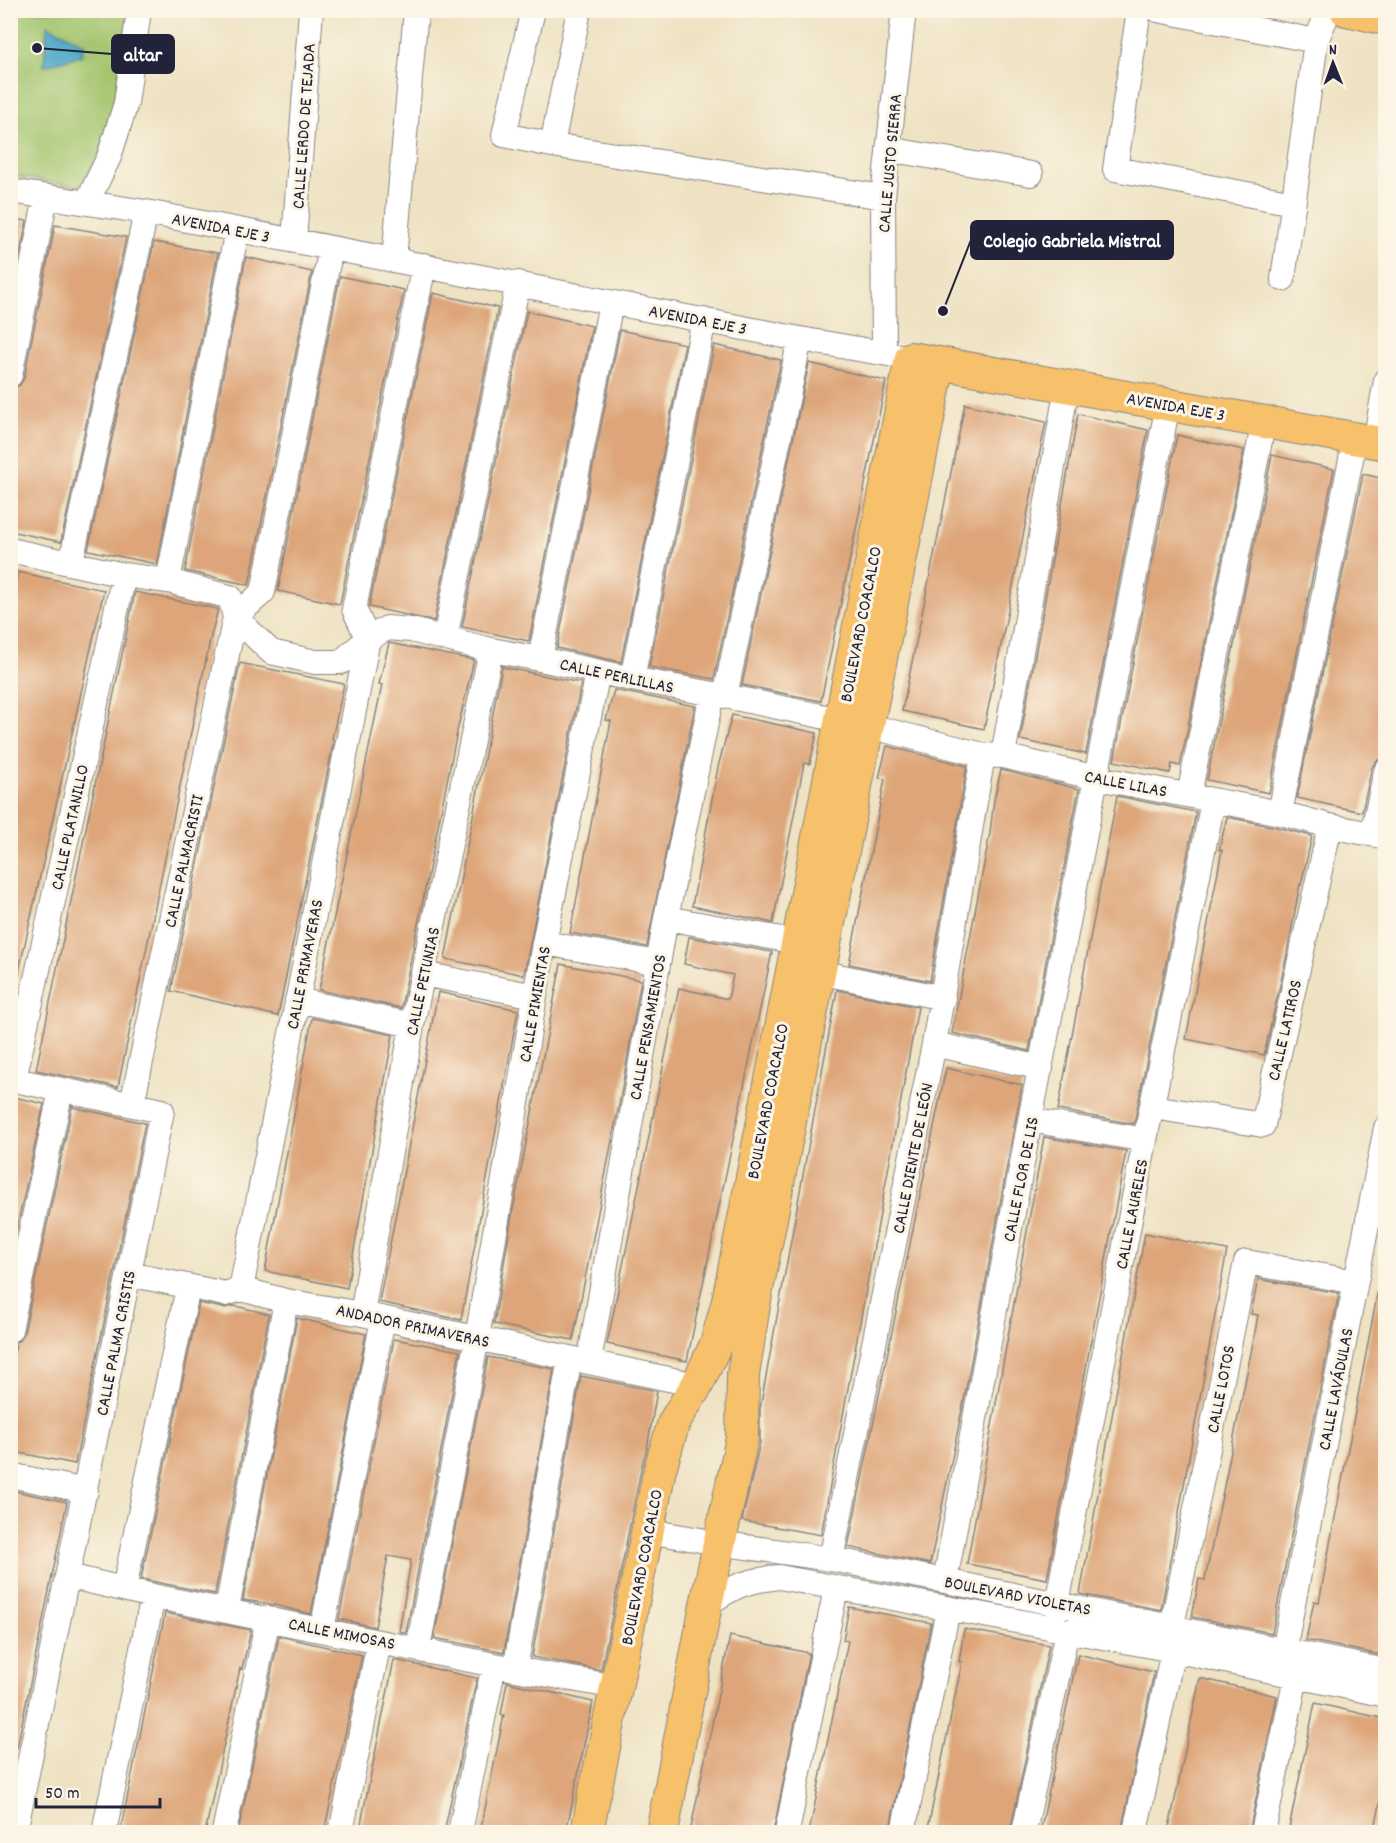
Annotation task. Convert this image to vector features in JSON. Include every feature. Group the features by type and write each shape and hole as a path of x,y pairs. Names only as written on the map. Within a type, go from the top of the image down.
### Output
{"main road":[{"path":"1346,10 1386,19"},
{"name":"AVENIDA EJE 3","path":"911,358 1372,442"},
{"name":"BOULEVARD COACALCO","path":"662,1833 718,1543 742,1438 743,1375 746,1349 819,972 911,358"},
{"name":"BOULEVARD COACALCO","path":"587,1833 660,1469 674,1422 697,1384 716,1344 728,1300 798,942 855,723"}],"street":[{"path":"87,202 109,157 126,104 140,10"},
{"name":"CALLE LERDO DE TEJADA","path":"294,240 311,10"},
{"path":"394,260 416,10"},
{"path":"533,10 504,135 552,145 883,197"},
{"path":"552,145 579,10"},
{"name":"CALLE JUSTO SIERRA","path":"904,10 883,197 911,358"},
{"path":"1138,10 1115,169 1293,203"},
{"path":"1158,10 1316,41"},
{"path":"1283,279 1316,41 1329,10"},
{"path":"888,150 1031,174"},
{"name":"AVENIDA EJE 3","path":"10,191 146,212 800,339 911,358"},
{"path":"10,375 46,197"},
{"path":"71,562 146,212"},
{"path":"10,550 124,575 168,581 237,230"},
{"path":"235,617 263,592 332,248"},
{"path":"368,639 354,609 424,265"},
{"path":"445,638 518,284"},
{"path":"540,659 612,303"},
{"path":"632,680 705,320"},
{"name":"CALLE PENSAMIENTOS","path":"460,1833 504,1667 580,1360 666,918 800,339"},
{"path":"1281,813 1386,380"},
{"name":"CALLE DIENTE DE LEÓN","path":"831,1559 1067,386"},
{"name":"CALLE FLOR DE LIS","path":"945,1581 1030,1120 1168,404"},
{"path":"1189,795 1264,422"},
{"name":"CALLE PLATANILLO","path":"12,1079 124,575"},
{"name":"CALLE PERLILLAS","path":"168,581 230,597 235,617 271,652 315,662 341,662 368,639 387,628 411,630 491,650 632,680 855,723"},
{"name":"CALLE PALMACRISTI","path":"132,1104 235,617"},
{"name":"CALLE PRIMAVERAS","path":"241,1289 368,639"},
{"name":"CALLE PETUNIAS","path":"322,1630 372,1316 412,1025 491,650"},
{"name":"CALLE PIMIENTAS","path":"418,1648 477,1338 544,943 598,672"},
{"name":"CALLE LILAS","path":"855,723 1097,778 1281,813 1330,826 1379,835"},
{"path":"1379,835 1386,771"},
{"name":"CALLE LAURELES","path":"1024,1833 1059,1629 1057,1604 1145,1140 1213,801"},
{"name":"CALLE LATIROS","path":"1153,1107 1263,1125 1330,826"},
{"path":"666,918 798,942"},
{"path":"544,943 658,963"},
{"path":"819,972 943,998"},
{"path":"423,974 535,996"},
{"path":"297,1000 412,1025"},
{"path":"934,1044 1041,1068"},
{"path":"12,1079 132,1104"},
{"path":"10,1330 61,1090"},
{"name":"CALLE PALMA CRISTIS","path":"15,1833 162,1111 132,1104"},
{"path":"1030,1120 1145,1140"},
{"name":"CALLE LAVÁDULAS","path":"1276,1657 1356,1282 1386,1128"},
{"name":"CALLE LOTOS","path":"1172,1626 1246,1262 1356,1282"},
{"name":"ANDADOR PRIMAVERAS","path":"129,1274 225,1294 241,1289 697,1384"},
{"path":"124,1588 188,1288"},
{"path":"226,1610 286,1300"},
{"path":"10,1475 86,1491"},
{"name":"BOULEVARD VIOLETAS","path":"648,1531 831,1559 1172,1626 1276,1657 1296,1677 1386,1695"},
{"name":"CALLE MIMOSAS","path":"68,1576 153,1596 379,1642 617,1687"},
{"name":"BOULEVARD VIOLETAS","path":"706,1605 731,1588 754,1580 779,1577 1173,1650 1276,1657 1386,1671"},
{"path":"788,1833 836,1588"},
{"path":"104,1833 153,1596"},
{"path":"903,1833 948,1609"},
{"path":"224,1833 268,1618"},
{"path":"341,1833 379,1642"},
{"path":"1135,1833 1173,1650"},
{"path":"1263,1833 1296,1677"}],"green space":[{"path":"10,11 130,11 115,101 100,152 82,187 11,176"}],"water":[{"path":"47,25 84,44 82,55 44,66"}],"building":[{"path":"10,218 27,221 10,301"},
{"path":"55,225 126,237 61,542 10,531 10,389 20,385 24,378"},
{"path":"154,242 218,253 157,564 88,550"},
{"path":"246,257 312,272 249,585 185,571"},
{"path":"340,276 404,290 340,604 278,591"},
{"path":"433,293 498,308 434,621 369,607"},
{"path":"527,311 592,326 529,641 462,627"},
{"path":"620,330 685,344 621,662 557,648"},
{"path":"714,345 781,360 714,679 649,667"},
{"path":"809,363 886,381 821,701 742,685"},
{"path":"965,404 1046,422 984,729 902,711"},
{"path":"1078,414 1148,430 1086,754 1020,740"},
{"path":"1177,435 1244,450 1180,766 1172,764 1170,773 1114,761"},
{"path":"1272,455 1334,469 1269,793 1207,780"},
{"path":"1363,474 1386,479 1386,757 1376,761 1372,767 1362,812 1297,798"},
{"path":"18,572 104,590 16,984 10,983 10,604"},
{"path":"135,592 218,609 118,1087 36,1070"},
{"path":"389,643 474,660 458,727 401,1008 319,990"},
{"path":"240,663 344,684 278,1016 171,991"},
{"path":"502,667 581,683 524,975 445,959"},
{"path":"614,690 695,706 647,947 570,933 611,721 606,720"},
{"path":"732,715 817,733 810,764 804,763 773,923 692,906 718,767"},
{"path":"887,746 967,766 930,981 849,964 885,779 879,778"},
{"path":"1001,770 1079,789 1029,1051 952,1033"},
{"path":"1117,796 1196,812 1134,1124 1058,1110"},
{"path":"1227,817 1312,836 1264,1055 1186,1039 1222,850 1219,850"},
{"path":"689,937 772,952 687,1361 607,1344 679,988 728,999 733,975 684,964"},
{"path":"561,964 641,980 573,1340 494,1324 512,1215"},
{"path":"837,990 918,1007 821,1535 742,1521 760,1442 760,1409"},
{"path":"438,992 518,1010 461,1320 379,1302"},
{"path":"312,1018 393,1035 347,1288 265,1271"},
{"path":"946,1068 1022,1085 963,1405 930,1564 848,1547"},
{"path":"10,1096 44,1104 10,1259"},
{"path":"72,1107 145,1123 75,1464 10,1451 10,1370 16,1345 10,1344 20,1340 24,1333"},
{"path":"1044,1137 1126,1151 1047,1579 967,1564"},
{"path":"1145,1233 1227,1250 1161,1610 1080,1594"},
{"path":"1258,1279 1339,1293 1272,1633 1192,1617 1199,1579 1205,1580 1254,1338 1258,1315 1251,1314"},
{"path":"1379,1285 1386,1286 1386,1656 1306,1640 1314,1601 1319,1602"},
{"path":"199,1303 223,1308 235,1306 269,1314 215,1594 141,1579"},
{"path":"297,1318 366,1334 311,1614 243,1600"},
{"path":"394,1339 460,1351 406,1633 399,1631 411,1560 388,1556 375,1627 339,1619"},
{"path":"488,1357 554,1369 504,1652 434,1638"},
{"path":"581,1376 657,1391 601,1670 532,1657"},
{"path":"10,1490 67,1502 17,1748 10,1748 10,1619 14,1606 10,1605"},
{"path":"849,1607 931,1623 889,1833 809,1833 848,1641 843,1640"},
{"path":"165,1613 251,1630 242,1669 240,1668 205,1833 120,1833"},
{"path":"964,1629 1049,1645 1010,1833 927,1833 962,1662 959,1662"},
{"path":"279,1636 362,1655 324,1833 238,1833"},
{"path":"730,1636 809,1653 773,1833 690,1833"},
{"path":"1078,1654 1154,1672 1121,1833 1040,1833"},
{"path":"394,1660 477,1678 444,1833 359,1833"},
{"path":"1200,1678 1277,1696 1249,1833 1168,1833"},
{"path":"507,1682 593,1702 566,1833 480,1833 504,1715 501,1715"},
{"path":"1315,1703 1386,1719 1386,1743 1383,1753 1386,1754 1386,1775 1374,1833 1288,1833"}],"place":[{"name":"altar","path":"37,48"},
{"name":"Colegio Gabriela Mistral","path":"943,311"}]}
